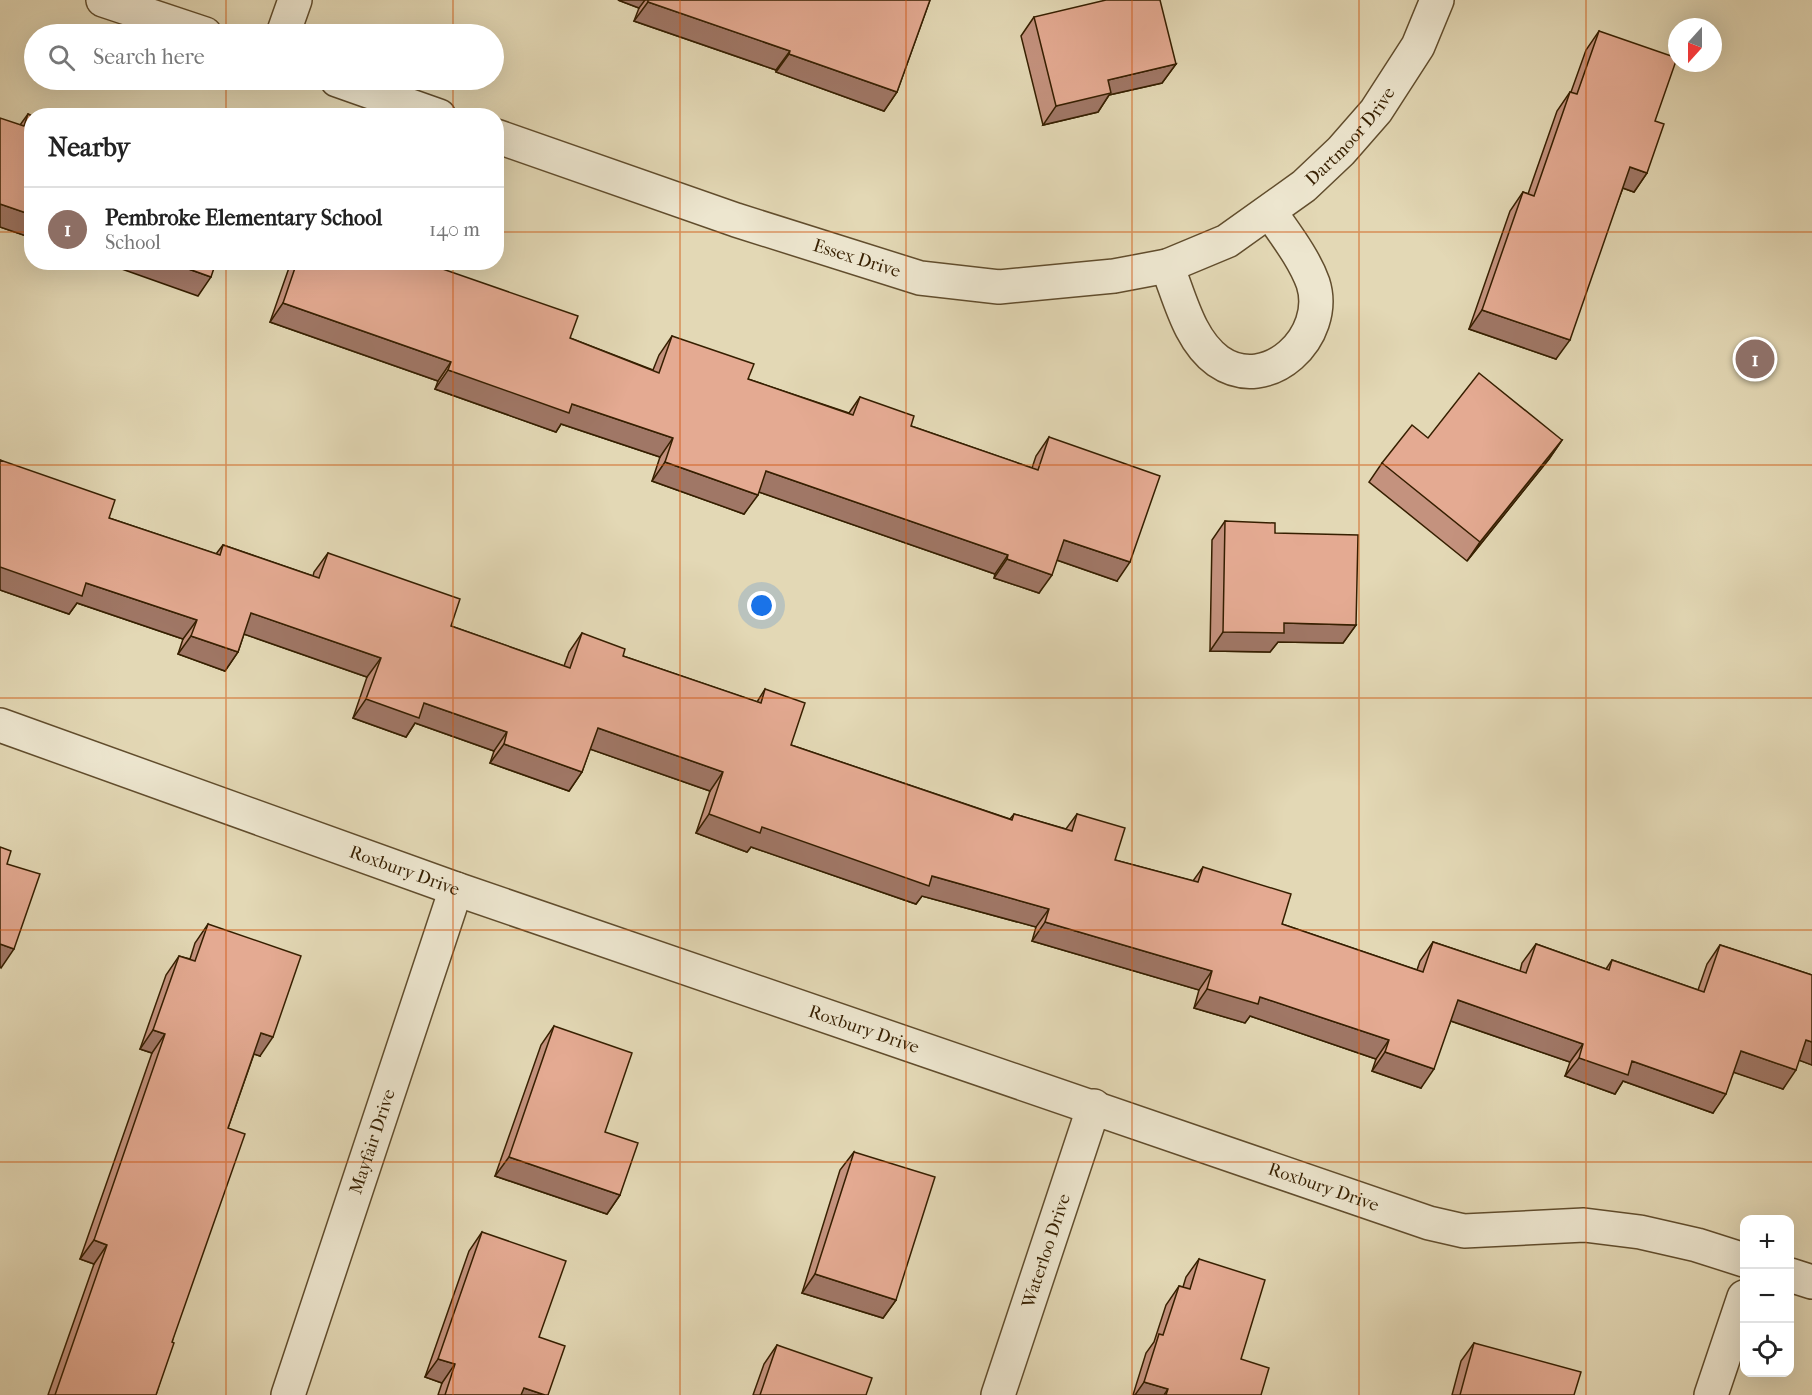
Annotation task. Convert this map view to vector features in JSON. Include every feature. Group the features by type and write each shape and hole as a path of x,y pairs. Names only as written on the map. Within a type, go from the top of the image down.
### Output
{"street":[{"path":"104,0 160,9 187,24"},
{"path":"288,24 296,0"},
{"name":"Dartmoor Drive","path":"1227,241 1270,212 1334,158 1376,111 1418,46 1437,0"},
{"path":"365,90 416,108"},
{"name":"Essex Drive","path":"504,139 736,220 920,278 999,287 1053,284 1167,266 1227,241"},
{"path":"1167,266 1191,327 1202,345 1218,361 1236,370 1250,372 1286,360 1299,350 1308,336 1316,303 1313,283 1270,212"},
{"name":"Roxbury Drive","path":"0,725 456,889 1094,1106 1429,1223 1464,1231 1584,1225 1640,1232 1697,1245 1740,1259"},
{"name":"Mayfair Drive","path":"288,1395 456,889"},
{"name":"Waterloo Drive","path":"998,1395 1094,1106"},
{"path":"1794,1276 1812,1282"},
{"path":"1711,1395 1740,1309"}],"building":[{"path":"648,0 930,0 897,92 789,54 790,51 648,2"},
{"path":"1106,0 1160,0 1176,64 1108,80 1111,93 1056,106 1034,17"},
{"path":"1599,31 1668,55 1668,72 1672,72 1655,121 1664,124 1647,173 1630,167 1570,340 1482,310 1523,192 1534,196 1570,92 1577,94"},
{"path":"0,118 24,126 24,212 0,204"},
{"path":"191,270 213,270 211,277"},
{"path":"294,270 445,270 578,316 570,338 659,373 672,336 754,364 748,379 853,415 860,397 914,416 911,426 1038,470 1049,437 1160,476 1130,562 1064,540 1052,575 1007,559 1008,555 766,471 758,495 665,462 673,438 572,404 569,413 448,370 451,362 283,303"},
{"path":"1479,373 1562,440 1480,542 1382,463 1412,425 1428,438"},
{"path":"0,460 115,500 109,518 220,555 223,545 319,578 328,553 460,599 451,626 570,668 582,633 625,649 623,656 761,703 765,689 805,703 791,745 1012,820 1014,814 1072,831 1077,814 1125,828 1115,860 1198,882 1203,867 1291,894 1282,924 1423,972 1433,942 1526,973 1536,944 1609,970 1612,960 1704,992 1720,945 1812,975 1812,1042 1806,1040 1796,1070 1741,1051 1726,1094 1632,1061 1628,1075 1579,1058 1583,1044 1458,1000 1434,1069 1385,1052 1389,1040 1260,997 1258,1004 1207,989 1212,971 1045,922 1049,909 932,876 929,886 762,827 760,833 709,814 723,772 598,728 582,772 504,744 507,732 424,703 419,718 366,699 381,658 251,613 238,652 191,636 197,620 86,583 82,596 0,567"},
{"path":"1225,521 1275,523 1275,533 1358,535 1356,625 1284,623 1284,633 1223,632"},
{"path":"0,847 11,851 7,864 40,874 14,949 0,944"},
{"path":"208,924 301,956 273,1037 261,1033 228,1128 245,1134 172,1342 174,1343 156,1395 55,1395 107,1245 94,1240 165,1034 153,1030 179,956 195,961"},
{"path":"554,1026 632,1053 605,1132 638,1143 620,1195 509,1157"},
{"path":"854,1152 935,1177 896,1300 815,1274"},
{"path":"482,1232 566,1261 539,1337 565,1346 548,1395 524,1388 521,1395 445,1395 455,1364 438,1359"},
{"path":"1199,1259 1265,1280 1241,1359 1269,1368 1261,1395 1166,1395 1168,1389 1144,1382 1159,1334 1163,1335 1179,1286 1190,1289"},
{"path":"1474,1343 1581,1372 1574,1395 1460,1395"},
{"path":"777,1345 872,1378 866,1395 760,1395"}],"place":[{"name":"Pembroke Elementary School","path":"1755,359"}]}
